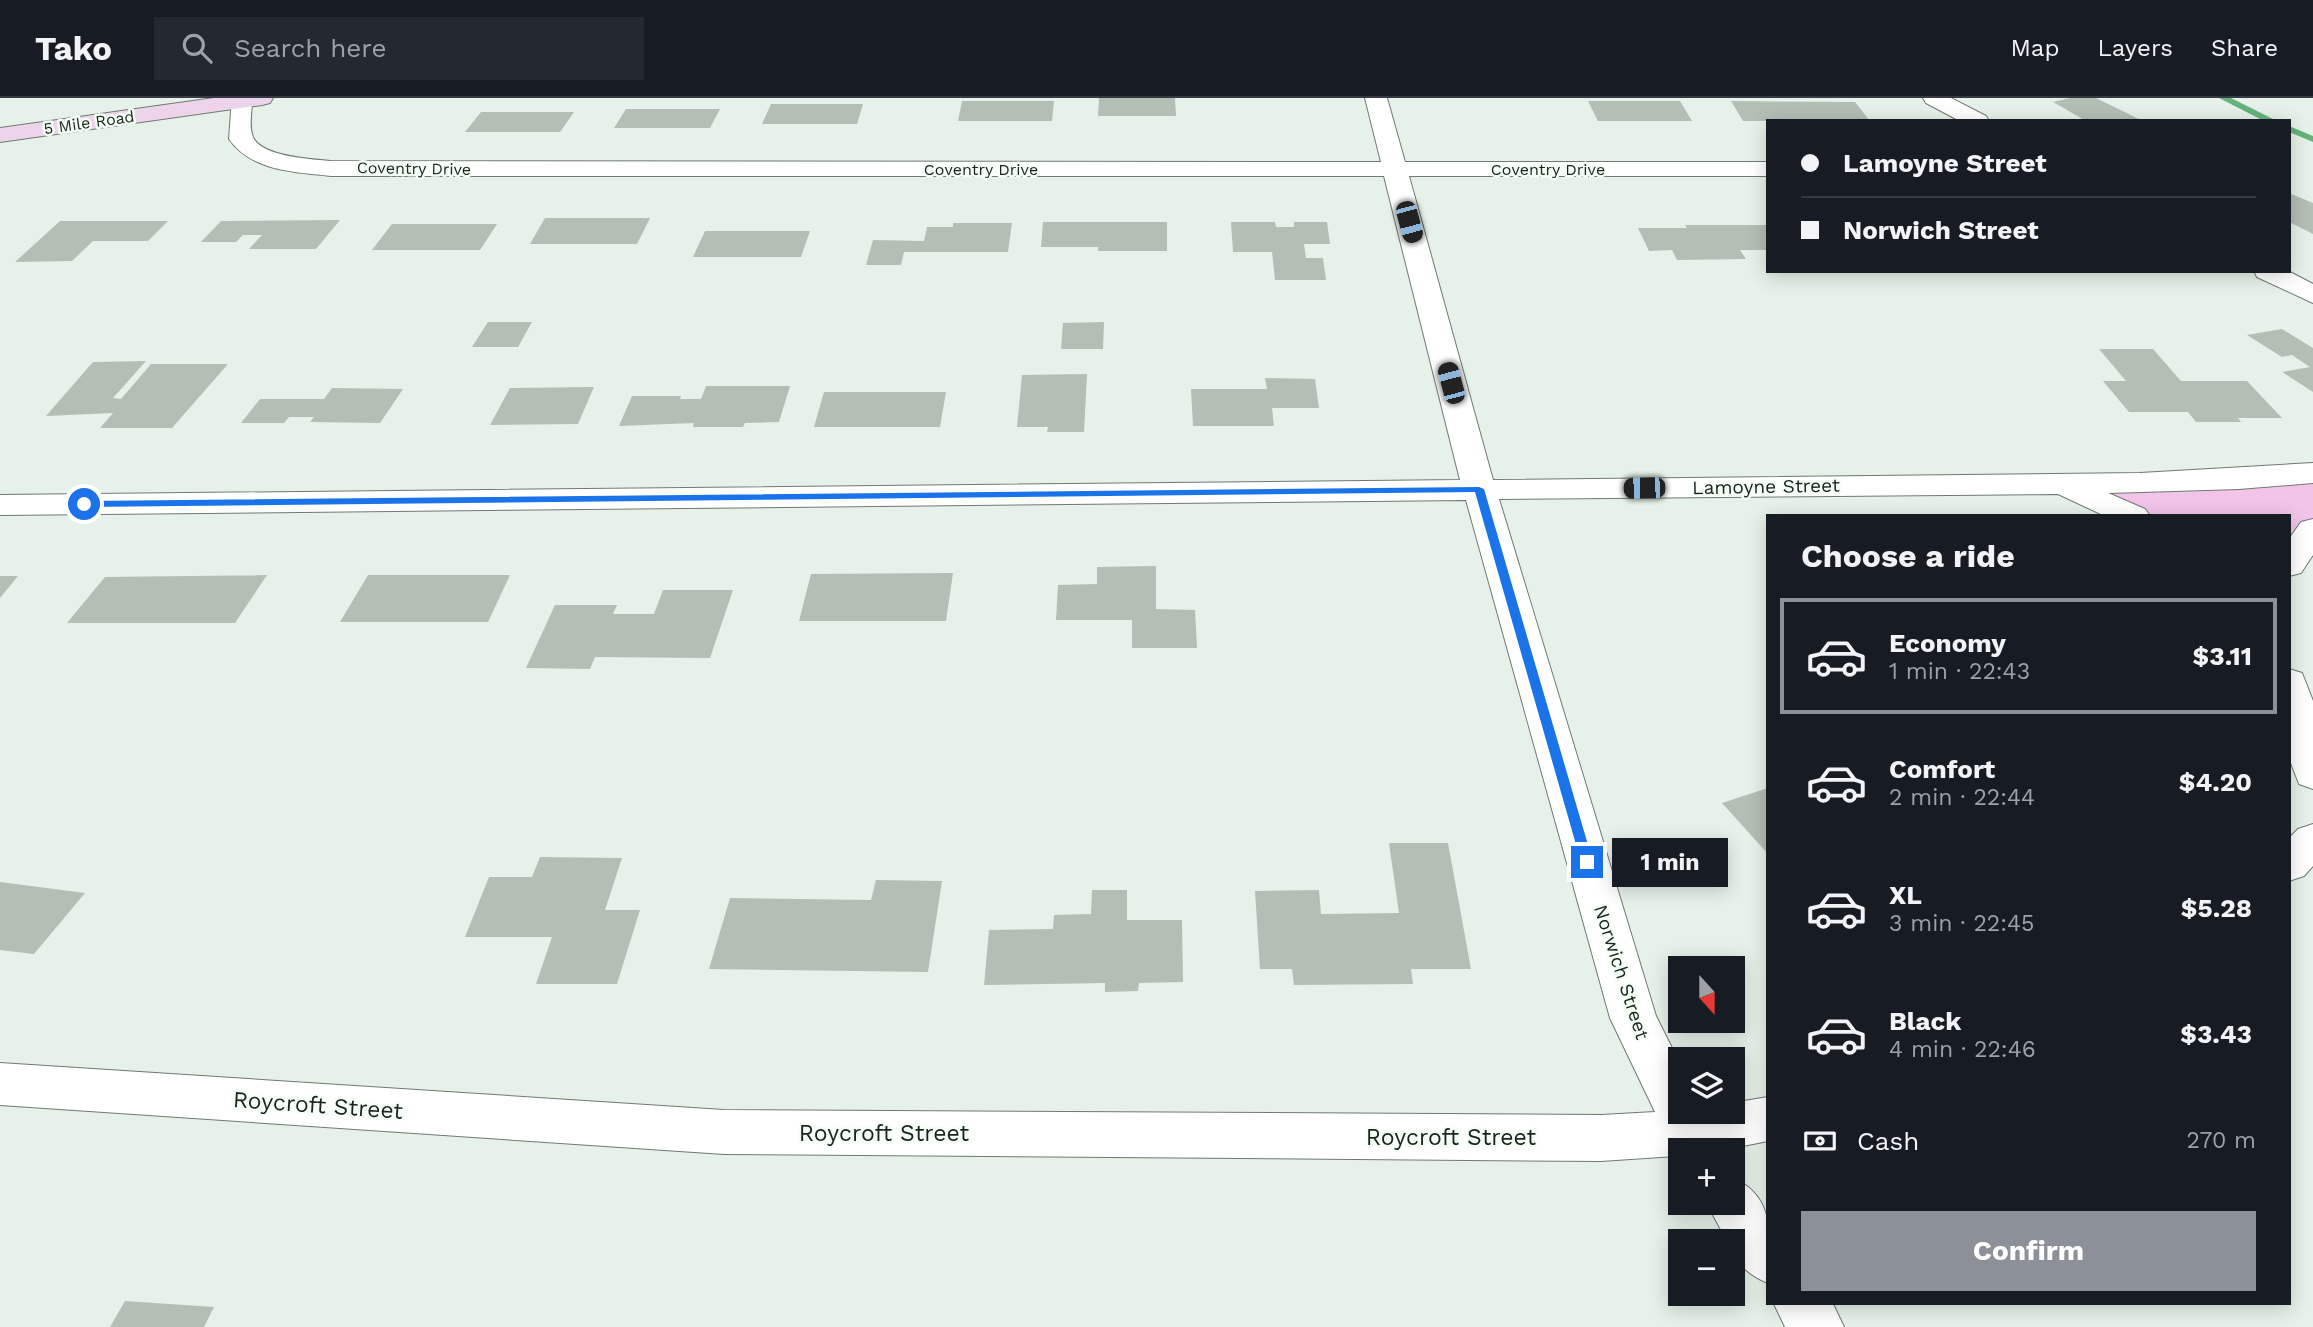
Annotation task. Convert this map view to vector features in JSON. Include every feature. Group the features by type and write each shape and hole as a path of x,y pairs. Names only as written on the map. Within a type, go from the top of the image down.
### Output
{"main road":[{"name":"5 Mile Road","path":"0,135 251,99"}],"street":[{"name":"Norwich Street","path":"1376,98 1479,489 1633,1018 1692,1138"},
{"path":"1934,98 1974,119"},
{"name":"Coventry Drive","path":"251,99 241,139 250,149 271,160 297,167 1766,169"},
{"path":"2271,273 2313,295"},
{"name":"Lamoyne Street","path":"0,505 2056,483 2189,481 2313,472"},
{"path":"2056,483 2128,514"},
{"path":"2291,562 2313,529"},
{"path":"2291,690 2313,774"},
{"path":"2291,862 2313,840"},
{"name":"Roycroft Street","path":"0,1084 724,1132 1668,1140"},
{"name":"Roycroft Street","path":"1703,1138 1766,1120"},
{"path":"1740,1215 1766,1255"},
{"path":"1802,1305 1817,1327"}],"shaded area":[{"path":"2313,473 2313,529 2291,562 2291,514 2128,514 2056,483"}],"building":[{"path":"1099,98 1175,98 1176,116 1098,116"},
{"path":"2070,98 2096,98 2139,119 2083,119 2053,102"},
{"path":"962,101 1054,101 1052,121 958,121"},
{"path":"1588,101 1680,101 1692,121 1598,121"},
{"path":"1731,101 1855,102 1868,119 1766,119 1743,121"},
{"path":"771,104 863,104 857,124 762,124"},
{"path":"626,109 720,109 710,128 614,128"},
{"path":"481,112 574,112 560,132 465,132"},
{"path":"2291,194 2313,203 2313,234 2291,223"},
{"path":"545,218 650,218 637,244 530,244"},
{"path":"340,220 316,249 249,249 262,235 243,235 236,242 201,242 221,221"},
{"path":"60,221 168,221 148,241 93,241 72,261 15,262"},
{"path":"1043,222 1167,222 1167,251 1098,251 1098,247 1041,247"},
{"path":"1231,222 1275,222 1276,227 1294,227 1294,222 1327,222 1330,244 1304,244 1306,258 1323,258 1326,280 1275,280 1272,252 1233,252"},
{"path":"953,223 1012,223 1008,252 904,252 901,265 866,265 873,240 924,241 927,227 953,227"},
{"path":"392,224 497,224 480,250 372,250"},
{"path":"1685,225 1766,225 1766,250 1740,250 1746,259 1677,260 1672,250 1649,251 1638,228 1687,228"},
{"path":"705,231 810,231 801,257 693,257"},
{"path":"488,322 532,322 518,347 472,347"},
{"path":"1104,322 1103,349 1061,349 1063,323"},
{"path":"2282,329 2313,348 2313,392 2282,372 2310,367 2292,355 2282,357 2247,335"},
{"path":"2099,349 2153,349 2181,381 2247,381 2282,418 2196,422 2188,412 2129,412 2103,381 2126,381"},
{"path":"146,361 113,398 121,399 151,364 228,364 172,428 100,428 113,413 46,416 93,362"},
{"path":"1087,374 1084,432 1047,432 1048,427 1017,427 1022,375"},
{"path":"1265,378 1315,379 1319,408 1272,408 1274,426 1193,426 1191,389 1267,389"},
{"path":"706,386 790,386 779,422 745,423 743,427 693,427 694,423 619,426 632,396 681,396 680,399 701,399"},
{"path":"594,387 578,424 490,425 510,388"},
{"path":"332,388 403,389 380,423 310,422 314,417 289,417 284,423 241,423 260,399 324,399"},
{"path":"824,392 946,392 940,427 814,427"},
{"path":"1156,566 1156,609 1195,610 1197,648 1132,648 1132,620 1056,620 1058,585 1097,584 1097,567"},
{"path":"953,573 946,621 799,621 811,574"},
{"path":"267,575 235,623 67,623 105,577"},
{"path":"368,575 510,575 488,622 340,622"},
{"path":"0,576 18,576 0,598"},
{"path":"663,590 733,590 710,658 595,657 590,669 526,668 555,605 617,605 613,614 654,614"},
{"path":"1766,789 1766,852 1722,803"},
{"path":"1389,843 1448,843 1471,969 1411,969 1413,984 1294,985 1292,969 1260,969 1255,891 1319,890 1321,914 1399,913"},
{"path":"540,857 622,858 605,910 640,910 617,984 536,984 552,937 465,937 489,877 532,877"},
{"path":"876,880 942,881 928,972 709,969 730,898 871,900"},
{"path":"0,882 85,893 34,954 0,950"},
{"path":"1092,890 1127,890 1127,920 1182,920 1183,982 1139,983 1138,991 1105,992 1105,983 984,985 989,930 1053,929 1054,915 1091,914"},
{"path":"125,1301 214,1307 204,1327 110,1327"}],"waterway":[{"path":"2224,98 2268,119"},
{"path":"2291,130 2313,139"}],"route":[{"path":"84,504 1479,489 1587,862"}]}
